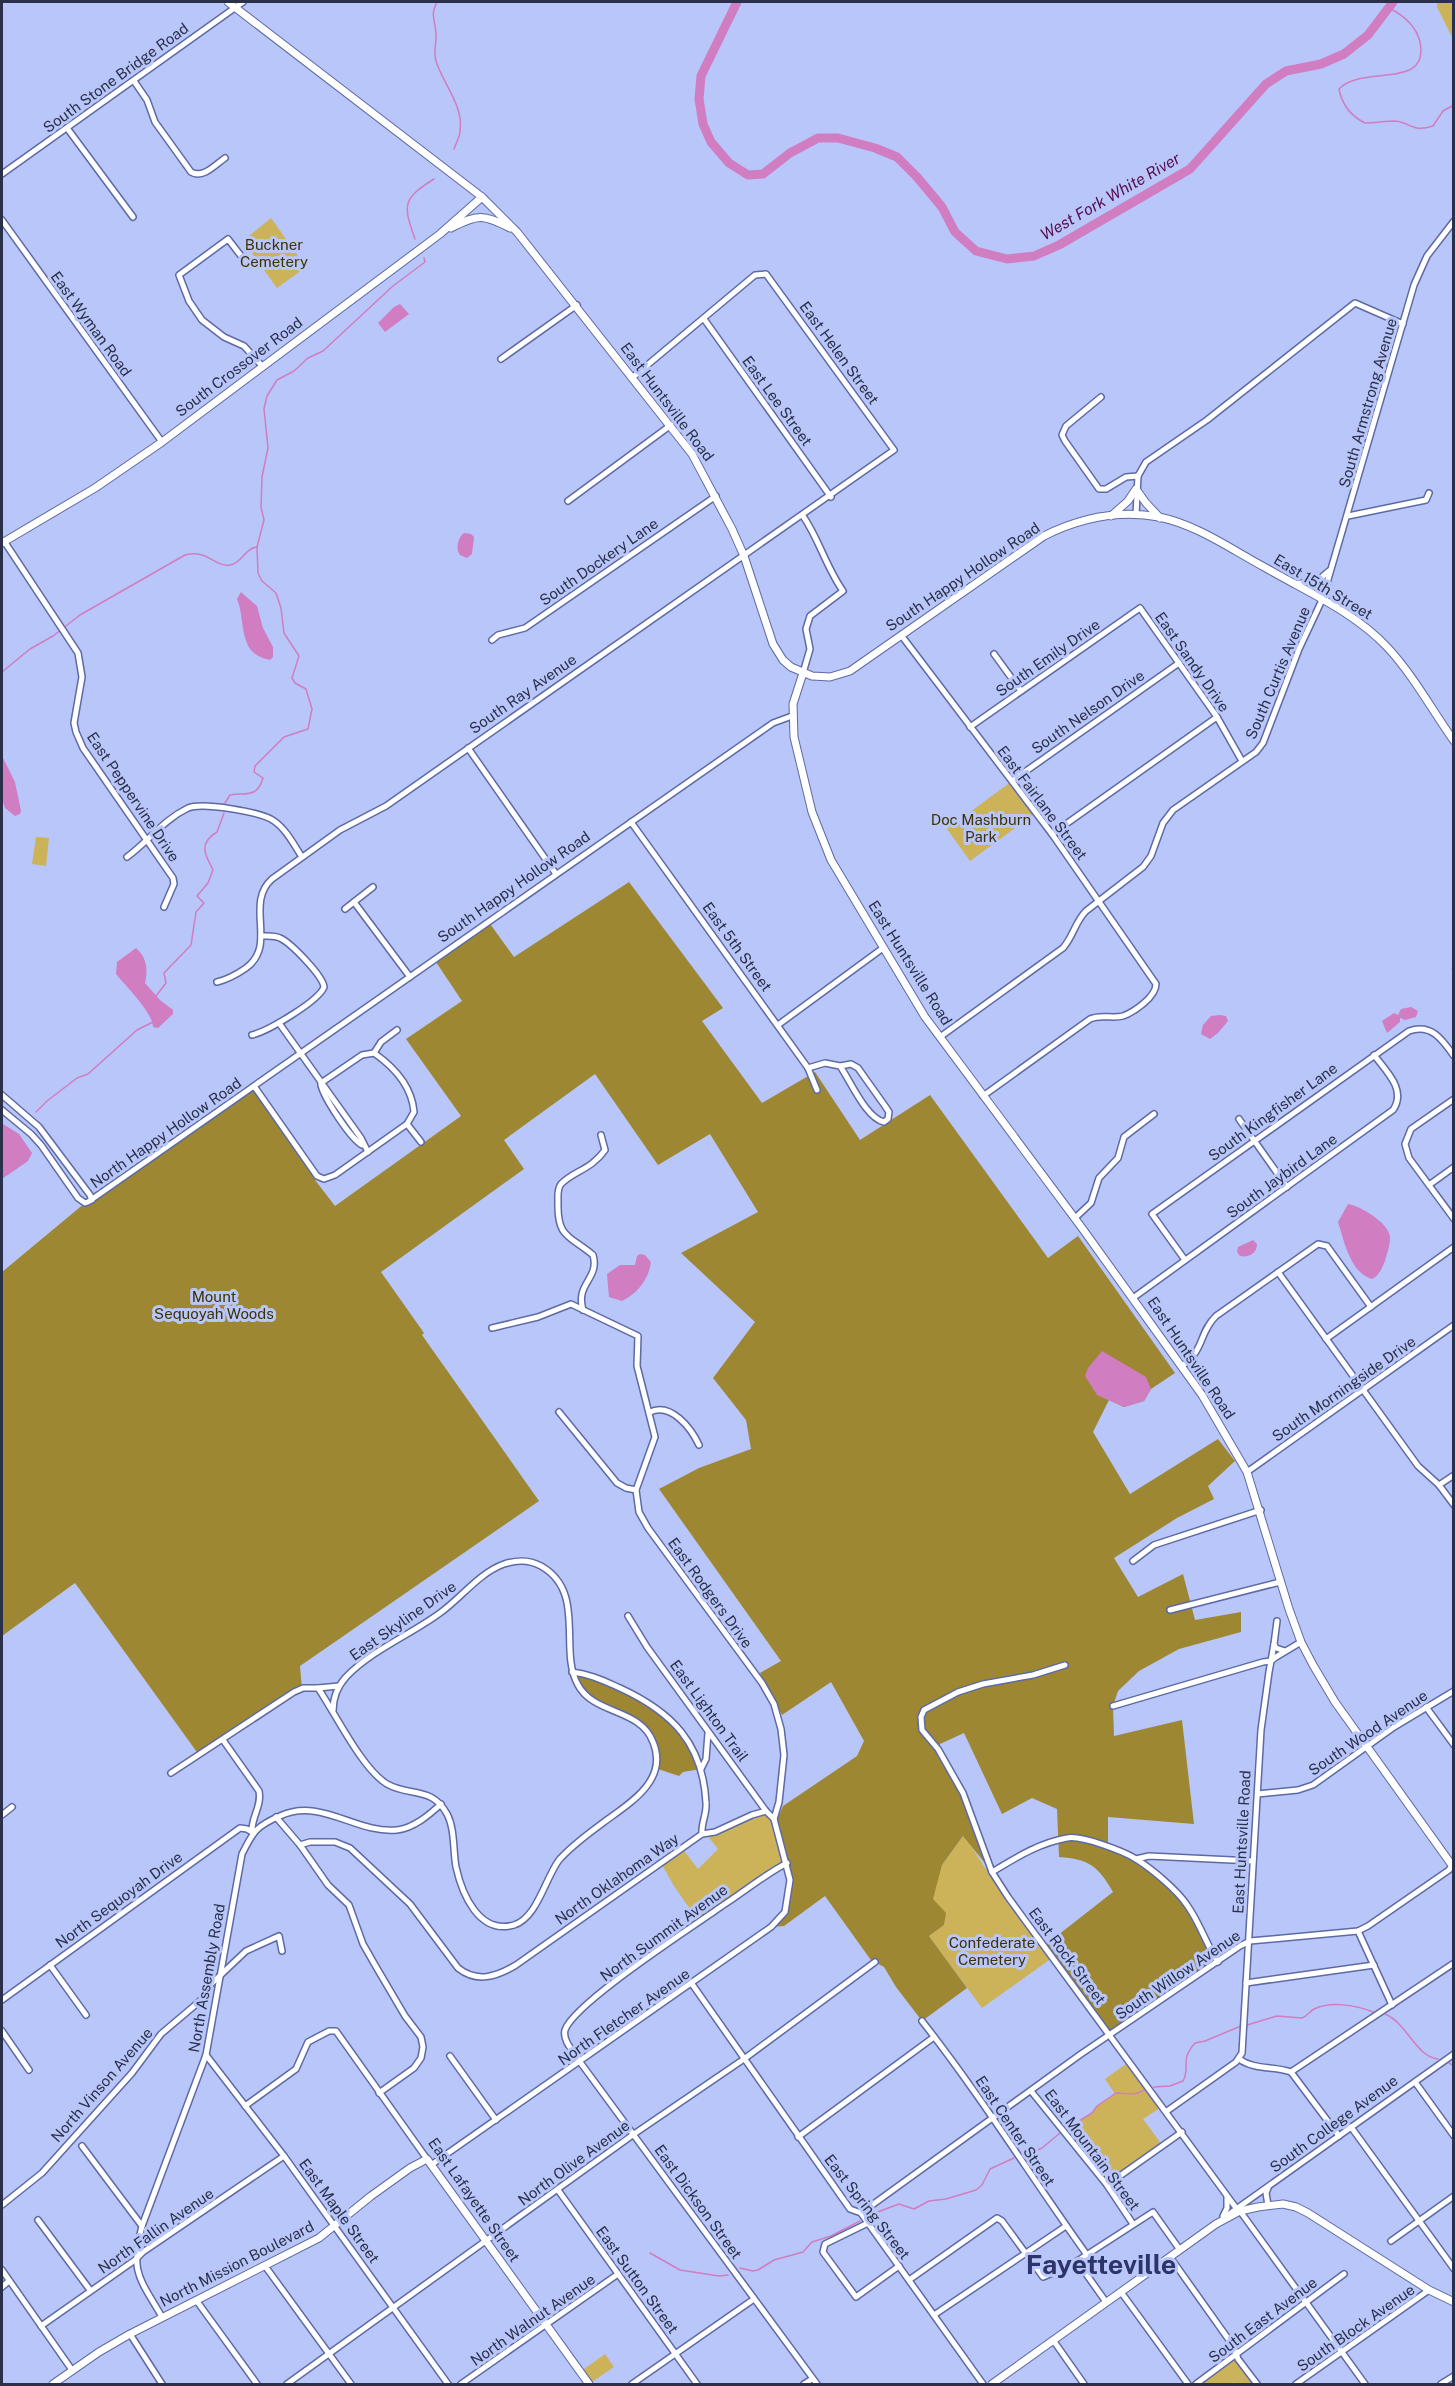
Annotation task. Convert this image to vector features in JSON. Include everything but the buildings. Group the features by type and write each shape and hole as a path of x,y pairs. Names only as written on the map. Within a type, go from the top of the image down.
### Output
{"main road":[{"name":"East Huntsville Road","path":"228,2 482,197 517,232 577,305 692,454 716,496 744,556 773,644 783,660 803,673 796,690 792,716 794,737 818,828 831,860 883,948 940,1037 1075,1218 1202,1395 1248,1472 1280,1582 1301,1642 1320,1677 1366,1746 1453,1865"},
{"name":"South Crossover Road","path":"3,542 95,488 162,442 440,234 482,197"},
{"path":"440,234 478,216 491,219 517,232"},
{"path":"1111,516 1128,501 1136,489 1160,518"},
{"name":"South Happy Hollow Road","path":"803,673 830,677 850,671 1044,536 1078,522 1111,516 1136,515"},
{"name":"East 15th Street","path":"1136,515 1160,518 1205,534 1360,623 1387,647 1454,741"},
{"name":"North Mission Boulevard","path":"53,2385 72,2370 130,2334 319,2238 382,2188 418,2163 429,2162"},
{"name":"East Lafayette Street","path":"429,2162 589,2385"},
{"path":"992,2385 1216,2224 1239,2210 1283,2204 1308,2213 1430,2290 1454,2302"}],"street":[{"name":"South Stone Bridge Road","path":"2,174 243,2"},
{"path":"134,81 147,100 154,122 190,172 196,175 201,174 225,158"},
{"path":"67,128 133,217"},
{"name":"East Wyman Road","path":"2,220 162,442"},
{"name":"South Armstrong Avenue","path":"1322,600 1420,270 1436,243 1454,221"},
{"path":"248,265 228,239 179,275 189,301 202,320 224,337 244,346 262,366"},
{"name":"East Helen Street","path":"704,319 755,275 762,273 769,276 894,450"},
{"path":"1136,515 1138,476 1141,468 1151,457 1207,420 1355,303 1403,324"},
{"path":"501,359 577,305"},
{"path":"633,377 704,319"},
{"name":"East Lee Street","path":"704,319 831,497"},
{"path":"1101,397 1063,430 1065,441 1099,489 1106,489 1125,477 1138,476"},
{"path":"568,501 670,425"},
{"name":"South Ray Avenue","path":"217,982 231,979 252,964 261,949 258,907 263,890 272,879 340,830 386,806 831,497 894,450"},
{"path":"1348,516 1426,500 1429,493"},
{"name":"South Dockery Lane","path":"492,640 498,635 525,628 716,496"},
{"path":"802,516 819,541 834,578 843,591 810,616 806,629 810,649 803,673"},
{"name":"East Peppervine Drive","path":"3,542 78,653 82,669 74,715 79,741 173,878 174,884 164,907"},
{"path":"1293,584 1317,581 1332,568"},
{"name":"South Curtis Avenue","path":"940,1037 1063,948 1079,917 1143,867 1150,856 1163,823 1173,810 1242,761 1263,743 1299,649 1322,600"},
{"name":"East Sandy Drive","path":"1140,608 1226,730 1232,748 1242,761"},
{"name":"South Emily Drive","path":"970,727 1140,608"},
{"name":"East Fairlane Street","path":"901,635 1052,834 1154,980 1156,989 1152,996 1126,1015 1090,1019 983,1096"},
{"path":"994,654 1021,691"},
{"name":"South Nelson Drive","path":"1012,781 1179,663"},
{"name":"South Happy Hollow Road","path":"254,1086 773,723 792,716"},
{"path":"1052,834 1217,717"},
{"path":"468,748 556,874"},
{"path":"127,857 152,832 186,809 201,806 268,817 280,826 302,857"},
{"name":"East 5th Street","path":"631,822 808,1068 817,1090"},
{"path":"345,909 373,887"},
{"path":"354,902 410,976"},
{"path":"252,1035 266,1032 319,995 324,982 282,938 261,936"},
{"path":"778,1025 883,948"},
{"path":"279,1023 361,1138 362,1145 368,1152"},
{"name":"South Kingfisher Lane","path":"1185,1260 1152,1214 1409,1031 1419,1028 1434,1032 1454,1056"},
{"path":"321,1083 362,1055 374,1053 381,1042 397,1030"},
{"path":"254,1086 317,1176 324,1179 335,1175 407,1124 414,1112 411,1097 394,1069 374,1053"},
{"name":"South Jaybird Lane","path":"1133,1298 1396,1107 1399,1096 1397,1088 1374,1055"},
{"path":"808,1068 825,1063 840,1066 851,1065 858,1068 889,1112 888,1119 884,1122 877,1120 869,1113 840,1066"},
{"name":"North Happy Hollow Road","path":"92,1200 254,1086"},
{"path":"2,1095 47,1136 92,1200 85,1203 78,1198 39,1143 2,1110"},
{"path":"1454,1099 1414,1127 1406,1138 1408,1155 1454,1219"},
{"path":"1075,1218 1091,1203 1099,1178 1118,1158 1120,1144 1124,1137 1154,1114"},
{"path":"1239,1119 1287,1187"},
{"path":"407,1124 420,1142"},
{"path":"583,1310 580,1292 591,1275 595,1261 593,1255 568,1239 560,1228 558,1191 562,1183 598,1159 605,1150 601,1135"},
{"path":"39,1143 47,1136"},
{"path":"1429,1185 1454,1167"},
{"path":"1182,1366 1199,1350 1208,1323 1314,1246 1323,1244 1331,1251 1371,1306"},
{"path":"1326,1339 1454,1247"},
{"path":"1278,1272 1418,1467 1439,1485 1454,1505"},
{"path":"492,1328 538,1317 571,1304 638,1336 637,1366 655,1437 636,1490 617,1483 559,1412"},
{"name":"South Morningside Drive","path":"1248,1472 1454,1325"},
{"path":"650,1412 665,1409 672,1413 694,1434 699,1445"},
{"path":"1439,1485 1454,1475"},
{"name":"East Rodgers Drive","path":"636,1490 639,1512 648,1528 762,1683 774,1704 781,1729 784,1755 779,1802 774,1819 786,1863"},
{"path":"1133,1561 1154,1545 1260,1510"},
{"name":"East Skyline Drive","path":"339,1686 354,1669 440,1613 489,1572 512,1562 530,1562 541,1566 555,1580 567,1602 570,1613 572,1672"},
{"path":"1170,1610 1280,1582"},
{"name":"East Lighton Trail","path":"627,1616 708,1732 774,1819"},
{"name":"East Huntsville Road","path":"1239,2059 1242,2053 1250,1941 1261,1730 1277,1621"},
{"path":"1113,1706 1271,1661 1301,1642"},
{"path":"1274,1644 1276,1648 1285,1651"},
{"name":"East Rock Street","path":"1065,1665 1033,1675 983,1684 958,1692 924,1710 921,1717 922,1730 938,1749 963,1793 992,1872 1027,1924 1111,2034 1365,2385"},
{"path":"572,1672 594,1676 635,1695 665,1713 693,1747 701,1769 706,1804 702,1834"},
{"path":"318,1688 342,1728 381,1779 397,1788 426,1794 441,1804 449,1818 456,1868 463,1889 470,1905 480,1918 498,1926 514,1925 534,1909 549,1876 569,1850 638,1797 655,1773 653,1742 648,1733 629,1717 592,1700 578,1685 572,1672"},
{"path":"171,1773 303,1688 339,1686 334,1698 333,1711"},
{"name":"South Wood Avenue","path":"1258,1794 1305,1788 1320,1781 1366,1746 1454,1691"},
{"path":"1426,1707 1454,1745"},
{"path":"701,1769 706,1759 708,1732"},
{"name":"North Assembly Road","path":"135,2260 142,2226 206,2055 242,1854 252,1832 252,1824 261,1800 259,1791 223,1740"},
{"path":"252,1832 276,1817 295,1811 308,1810 332,1814 372,1827 399,1830 423,1819 441,1804"},
{"path":"2,1815 12,1807"},
{"name":"North Oklahoma Way","path":"300,1845 335,1842 350,1848 410,1904 458,1968 466,1975 488,1977 516,1965 702,1834 715,1832 766,1811"},
{"path":"276,1817 300,1845 328,1885 349,1905 363,1944 405,2016 421,2037 423,2048 421,2058 414,2068 379,2092"},
{"name":"North Sequoyah Drive","path":"2,2000 240,1828 252,1832"},
{"path":"992,1872 1025,1850 1067,1838 1080,1837 1136,1859 1182,1898 1196,1919 1208,1947 1218,1962"},
{"path":"1136,1859 1149,1856 1253,1861"},
{"name":"North Fletcher Avenue","path":"429,2162 496,2120 771,1928 785,1912 790,1880 786,1863"},
{"name":"North Summit Avenue","path":"564,2032 569,2022 593,1999 681,1933 786,1863"},
{"name":"South Willow Avenue","path":"861,2213 1111,2034 1250,1941 1358,1931 1413,1895 1453,1865"},
{"path":"1358,1931 1392,2005"},
{"name":"North Vinson Avenue","path":"2,2205 42,2172 132,2073 161,2034 200,2001 209,1986 218,1980 246,1951 259,1943 279,1936 282,1951"},
{"name":"North Olive Avenue","path":"286,2385 634,2134 744,2059 875,1962"},
{"path":"1291,2072 1454,1963"},
{"path":"50,1965 86,2015"},
{"path":"1246,1983 1374,1965"},
{"name":"East Spring Street","path":"692,1984 850,2209 861,2213 983,2385"},
{"name":"East Center Street","path":"922,2021 994,2118 1087,2255"},
{"path":"2,2031 29,2070"},
{"name":"East Lafayette Street","path":"245,2106 296,2069 308,2042 329,2031 336,2031 429,2162"},
{"name":"East Dickson Street","path":"564,2032 565,2038 580,2062 817,2385"},
{"path":"798,2137 934,2037"},
{"name":"South College Avenue","path":"1268,2205 1266,2193 1269,2187 1454,2054"},
{"name":"East Maple Street","path":"206,2055 284,2156 448,2385"},
{"path":"450,2056 496,2120"},
{"path":"1167,2111 1239,2059 1252,2066 1280,2068 1291,2072 1339,2136"},
{"path":"1415,2082 1454,2136"},
{"name":"East Mountain Street","path":"1031,2091 1107,2185 1133,2224"},
{"path":"1176,2124 1174,2112 1181,2101"},
{"path":"1351,2127 1454,2270"},
{"path":"1107,2185 1182,2132"},
{"path":"81,2146 142,2226"},
{"name":"North Fallin Avenue","path":"41,2326 143,2252 284,2156"},
{"path":"1239,2210 1269,2187"},
{"name":"East Sutton Street","path":"558,2190 697,2385"},
{"path":"1216,2224 1227,2208 1226,2192"},
{"path":"1391,2241 1454,2196"},
{"path":"909,2280 997,2218 1002,2221 1043,2277 1077,2261 1154,2212 1180,2250"},
{"path":"38,2220 90,2290"},
{"path":"868,2223 825,2244 823,2252 856,2297 899,2266"},
{"path":"934,2315 1066,2226"},
{"path":"1170,2257 1234,2347 1236,2355 1257,2385"},
{"path":"135,2260 140,2279 162,2317"},
{"path":"1077,2261 1106,2302"},
{"path":"265,2266 351,2385"},
{"path":"2,2270 72,2370"},
{"name":"North Walnut Avenue","path":"461,2385 618,2274"},
{"name":"South East Avenue","path":"1196,2385 1242,2348 1344,2274"},
{"path":"2,2287 9,2281"},
{"name":"South Block Avenue","path":"1296,2385 1430,2290"},
{"path":"1121,2292 1188,2385"},
{"path":"196,2300 257,2385"},
{"path":"632,2385 754,2300"},
{"path":"130,2334 162,2385"},
{"path":"1053,2340 1084,2385"},
{"path":"1441,2385 1454,2376"},
{"path":"804,2385 812,2379"}],"green space":[{"path":"1437,2 1453,2 1453,39 1437,7"},
{"name":"Buckner Cemetery","path":"271,218 306,267 277,288 243,241"},
{"name":"Doc Mashburn Park","path":"1012,781 1036,813 970,861 947,829"},
{"path":"36,837 49,838 46,866 32,864"},
{"name":"Mount Sequoyah Woods","path":"629,882 723,1008 702,1021 762,1103 815,1072 860,1140 930,1095 1048,1258 1078,1236 1175,1373 1151,1389 1144,1401 1124,1407 1109,1400 1093,1432 1130,1494 1218,1439 1235,1461 1208,1486 1214,1499 1177,1518 1114,1558 1138,1597 1183,1574 1195,1620 1241,1612 1241,1632 1179,1649 1139,1671 1118,1691 1113,1706 1114,1736 1182,1720 1194,1824 1108,1817 1108,1848 1136,1859 1182,1898 1218,1962 1111,2035 1044,1946 1113,1892 1092,1865 1059,1857 1057,1809 1032,1798 1002,1814 964,1733 940,1744 938,1749 963,1793 992,1872 963,1836 942,1865 933,1899 946,1913 944,1925 929,1936 967,1988 922,2021 884,1967 873,1963 825,1896 784,1926 771,1927 789,1908 793,1878 777,1820 783,1806 857,1756 864,1741 831,1682 782,1715 760,1673 781,1661 659,1489 699,1468 751,1449 746,1420 713,1378 755,1322 681,1253 758,1212 710,1134 658,1165 595,1074 504,1140 524,1169 381,1272 424,1333 422,1335 539,1501 300,1666 302,1689 199,1755 75,1583 2,1636 2,1272 85,1203 254,1086 317,1176 315,1180 335,1206 461,1116 406,1039 462,1001 434,959 488,921 514,957"},
{"path":"572,1672 587,1674 635,1695 684,1733 701,1769 683,1772 679,1776 655,1768 656,1753 643,1727 592,1700"},
{"path":"766,1811 774,1819 787,1863 699,1922 661,1863 682,1848 698,1869 718,1849 706,1834"},
{"name":"Confederate Cemetery","path":"964,1835 985,1868 992,1872 1052,1958 982,2008 929,1936 944,1925 945,1913 932,1899 942,1865"},
{"path":"1130,2061 1163,2106 1143,2119 1163,2146 1107,2185 1063,2131 1092,2113 1097,2106 1115,2094 1105,2079"},
{"path":"605,2354 614,2367 589,2384 580,2372"},
{"path":"1237,2355 1257,2384 1233,2382 1232,2384 1196,2384"}],"shaded area":[{"path":"400,304 409,314 385,332 378,323"},
{"path":"464,533 474,537 472,554 467,558 460,555 457,546"},
{"path":"241,592 257,606 263,628 273,647 273,657 270,660 259,657 247,644 237,599"},
{"path":"2,756 15,782 21,811 15,816 5,808 3,802"},
{"path":"136,948 146,964 145,983 160,1000 173,1010 173,1014 158,1028 153,1027 149,1014 116,974 117,962"},
{"path":"1411,1007 1418,1011 1416,1017 1405,1020 1400,1018 1400,1022 1387,1033 1382,1021 1394,1013 1398,1015 1401,1009"},
{"path":"1211,1016 1226,1016 1228,1021 1218,1033 1210,1039 1201,1034 1203,1025"},
{"path":"3,1124 19,1134 32,1153 28,1161 2,1179"},
{"path":"1348,1204 1371,1214 1382,1223 1390,1236 1385,1261 1378,1274 1372,1279 1364,1276 1353,1263 1343,1238 1338,1222"},
{"path":"1253,1240 1257,1244 1254,1252 1240,1256 1237,1252 1238,1247"},
{"path":"645,1255 651,1262 648,1274 641,1285 622,1301 609,1297 607,1274 620,1265 635,1265 637,1256"},
{"path":"1102,1351 1146,1377 1151,1389 1144,1401 1124,1407 1097,1395 1085,1376 1088,1368"}],"waterway":[{"path":"437,2 433,14 436,37 435,57 459,113 459,136 454,149"},
{"name":"West Fork White River","path":"737,2 701,76 699,99 703,124 711,142 729,163 748,175 763,174 790,153 818,138 838,138 875,148 897,157 917,177 942,207 955,232 976,251 1007,259 1034,256 1059,245 1190,169 1266,84 1286,71 1321,64 1344,54 1368,35 1393,2"},
{"path":"1389,8 1404,17 1412,26 1420,42 1420,57 1415,66 1405,72 1349,82 1339,89 1345,105 1355,117 1365,123 1395,121 1416,128 1433,126 1443,111 1454,105"},
{"path":"415,239 408,218 408,204 416,192 434,179"},
{"path":"2,672 30,649 53,636 80,615 185,555 200,554 224,565 230,565 238,561 249,550 257,547 264,520 261,507 262,477 268,448 264,409 267,396 277,380 294,371 308,358 323,351 393,286 425,262 424,258"},
{"path":"225,803 230,795 250,793 257,789 263,778 254,772 255,766 284,737 308,729 312,709 306,689 295,683 292,678 299,656 284,633 281,608 276,593 262,581 258,573 257,547"},
{"path":"156,996 166,983 164,973 191,945 196,912 204,903 197,896 208,883 213,870 205,845 207,840 217,832 224,813"},
{"path":"36,1112 77,1078 88,1074 137,1030 153,1022"},
{"path":"1247,2025 1277,2016 1302,2018 1314,2009 1328,2005 1359,2007 1373,2012"},
{"path":"1385,2014 1393,2018 1424,2052 1438,2059"},
{"path":"1154,2087 1170,2086 1183,2081 1186,2059 1195,2043 1241,2026"},
{"path":"1449,2063 1454,2066"},
{"path":"1066,2129 1092,2113 1097,2106 1116,2093 1135,2094 1147,2088"},
{"path":"1023,2156 1042,2148 1060,2133"},
{"path":"867,2216 899,2204 914,2209 929,2201 946,2199 976,2190 982,2185 990,2169 1014,2158"},
{"path":"740,2268 758,2270 774,2260 803,2252 812,2242 831,2236 860,2221"},
{"path":"650,2253 680,2270 719,2276 728,2275"}],"district":[{"name":"Fayetteville","path":"1101,2265"}]}
